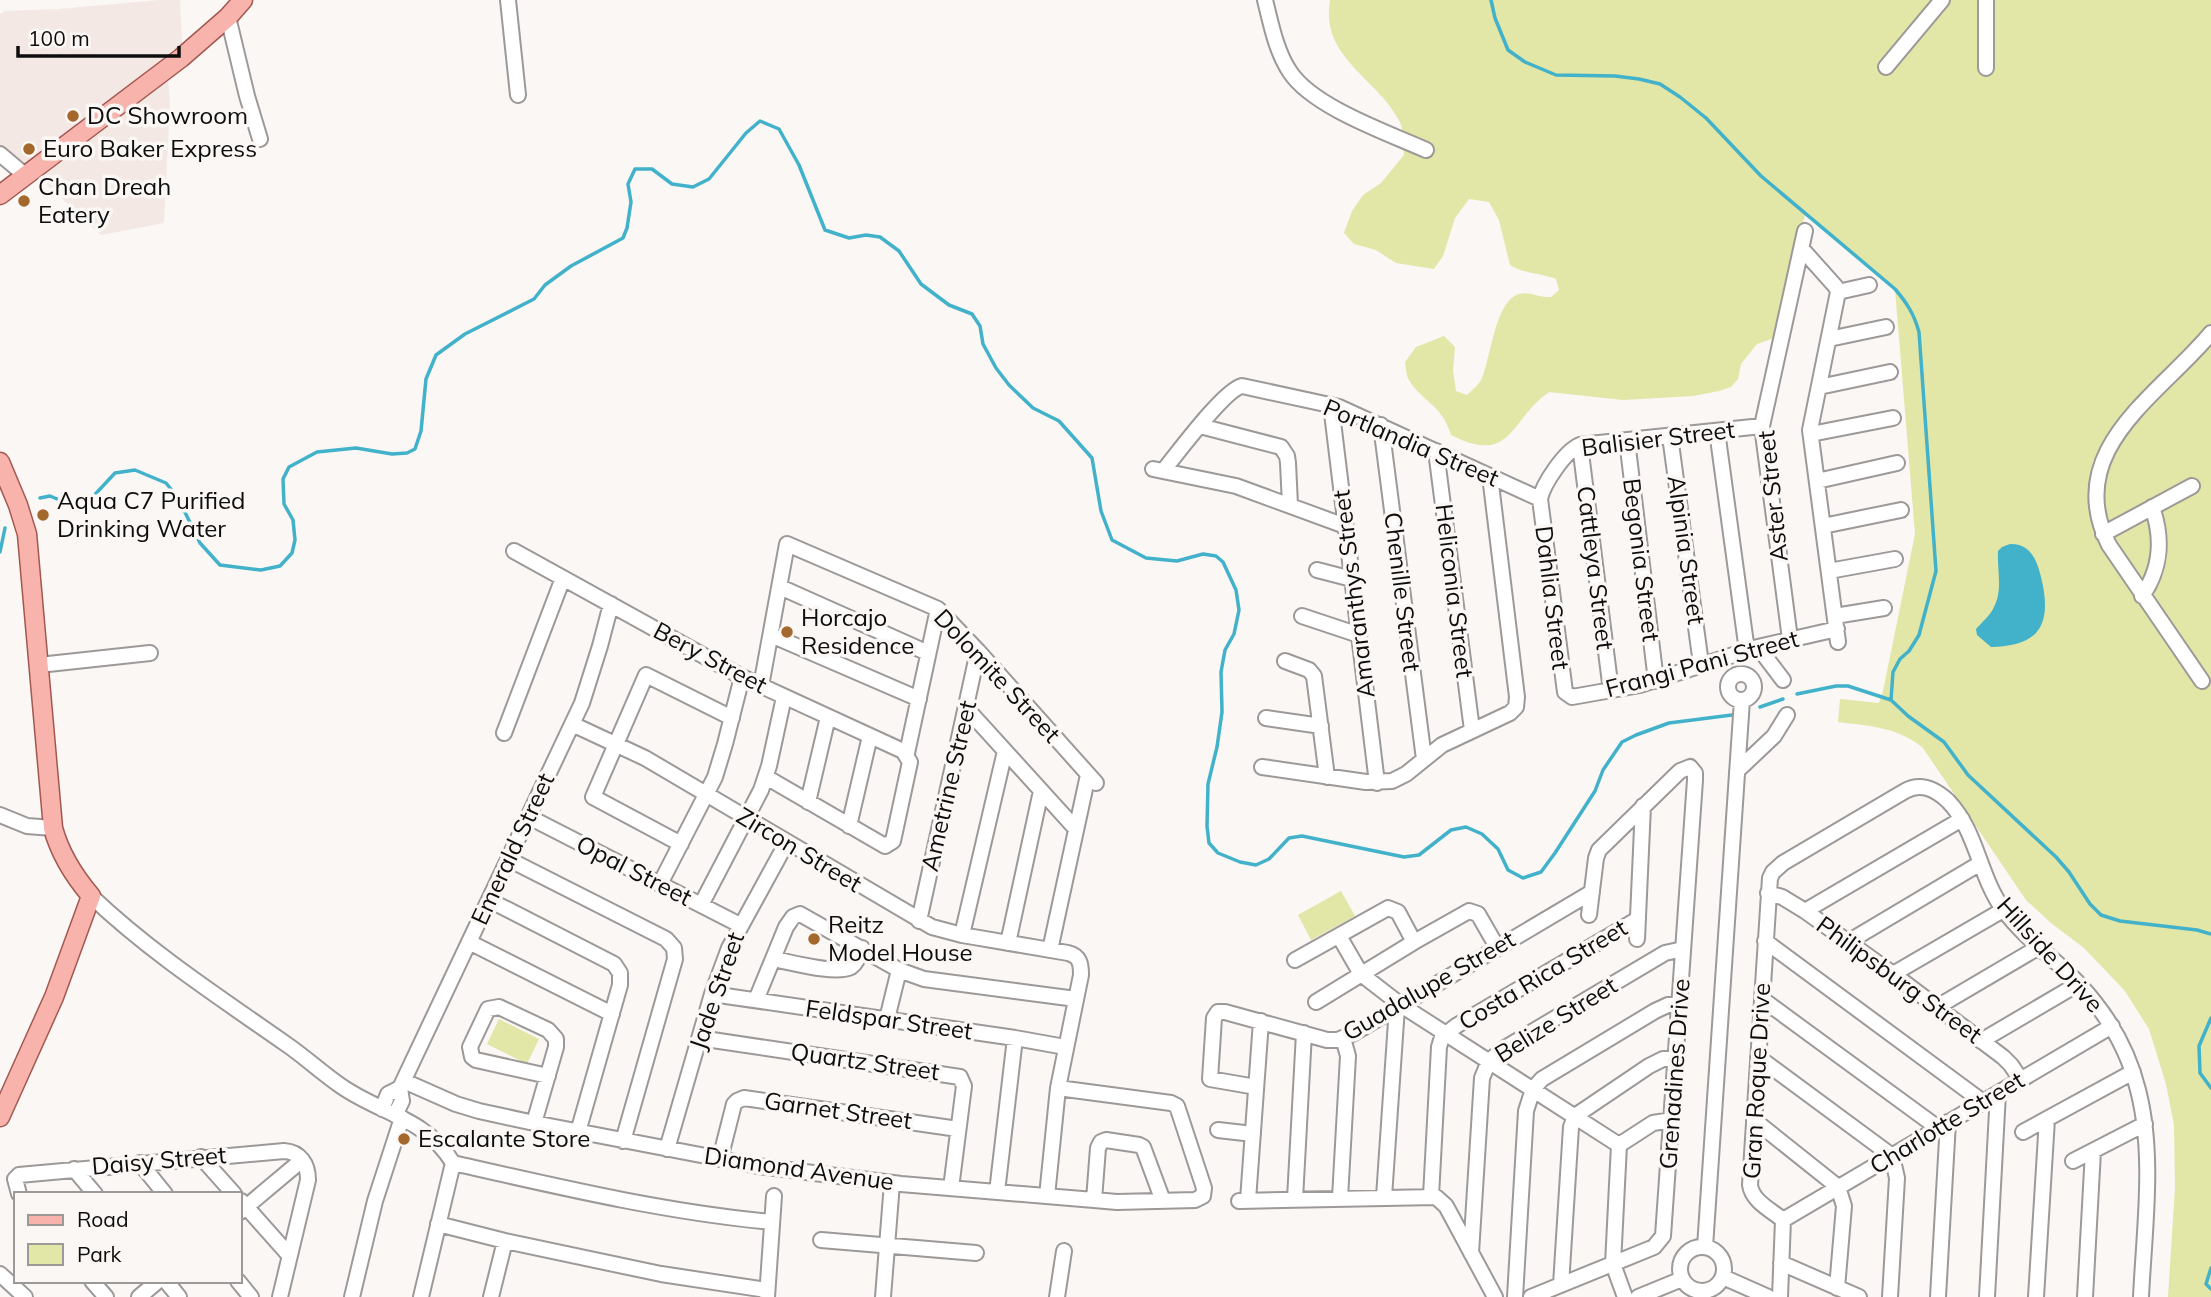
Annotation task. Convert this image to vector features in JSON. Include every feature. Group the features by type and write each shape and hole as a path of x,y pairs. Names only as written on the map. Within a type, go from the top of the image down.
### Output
{"main road":[{"path":"0,195 181,58 228,17 243,0"},
{"path":"0,462 27,534 53,828 71,869 91,897 54,997 0,1117"}],"street":[{"path":"508,0 518,95"},
{"path":"1265,0 1282,55 1290,73 1303,87 1352,117 1426,150"},
{"path":"1886,66 1942,0"},
{"path":"1986,0 1986,68"},
{"path":"228,17 260,139"},
{"path":"0,154 26,176"},
{"name":"Aster Street","path":"1790,639 1762,426 1805,231"},
{"path":"1802,249 1838,292 1811,422 1837,629"},
{"path":"1838,292 1869,285"},
{"path":"1829,339 1886,327"},
{"path":"2202,681 2142,596 2103,534 2097,501 2099,480 2113,438 2134,412 2186,362 2211,333"},
{"path":"1819,387 1890,372"},
{"name":"Portlandia Street","path":"1200,426 1233,389 1238,387 1331,405 1381,425 1540,499"},
{"name":"Amaranthys Street","path":"1331,405 1377,783"},
{"path":"1811,434 1893,418"},
{"name":"Chenille Street","path":"1381,425 1424,759"},
{"path":"1290,505 1287,456 1281,447 1200,426 1158,470 1236,486 1345,526"},
{"name":"Balisier Street","path":"1540,499 1541,492 1561,462 1571,450 1580,445 1762,426"},
{"path":"1705,1247 1742,700 1734,698 1728,686 1731,678 1739,674 1747,651 1717,431"},
{"name":"Alpinia Street","path":"1670,436 1701,664"},
{"name":"Begonia Street","path":"1627,440 1656,681"},
{"name":"Cattleya Street","path":"1580,445 1611,691"},
{"name":"Heliconia Street","path":"1436,451 1472,730"},
{"path":"1817,481 1897,463"},
{"path":"1262,767 1377,783 1399,778 1442,745 1510,713 1516,707 1517,697 1490,476"},
{"path":"2103,534 2192,485"},
{"name":"Dahlia Street","path":"1540,499 1563,684 1567,695"},
{"path":"2142,596 2150,585 2160,551 2157,520 2152,507"},
{"path":"1823,526 1901,510"},
{"name":"Dolomite Street","path":"761,686 788,544 938,609 1092,779 1076,829"},
{"name":"Bery Street","path":"514,551 742,677 908,755"},
{"path":"1829,571 1895,559"},
{"path":"1317,570 1352,579"},
{"path":"504,733 563,578"},
{"path":"779,587 928,653"},
{"name":"Emerald Street","path":"352,1297 393,1114 402,1101 402,1084 572,724 591,675 611,604"},
{"name":"Frangi Pani Street","path":"1567,695 1577,697 1656,681 1701,664 1837,629 1884,608"},
{"path":"766,777 881,845 888,845 893,841 911,767 908,755 938,609"},
{"path":"1302,616 1359,635"},
{"path":"771,635 919,699"},
{"name":"Ametrine Street","path":"919,921 978,651"},
{"path":"1747,651 1783,680"},
{"path":"39,665 150,653"},
{"path":"1285,661 1313,672 1327,777"},
{"path":"681,844 593,797 646,675 732,718"},
{"path":"660,884 707,795 720,762 742,677"},
{"path":"701,905 766,777 784,697"},
{"path":"967,709 1076,829 1050,950"},
{"path":"1737,771 1774,736 1787,715"},
{"path":"808,802 828,717"},
{"path":"1266,718 1321,726"},
{"name":"Zircon Street","path":"572,724 617,743 932,927 1077,957 1081,975 1076,999"},
{"path":"849,826 870,736"},
{"path":"962,935 1005,751"},
{"name":"Grenadines Drive","path":"1531,1297 1654,1247 1662,1240 1695,773 1690,767 1679,771 1643,806"},
{"name":"Hillside Drive","path":"1768,893 1770,878 1777,867 1911,788 1930,788 1945,798 1969,832 1979,864 2003,910 2078,984 2112,1026 2122,1043 2133,1072 2146,1147 2141,1297"},
{"path":"1008,943 1041,791"},
{"path":"1589,915 1599,850 1643,806"},
{"name":"Costa Rica Street","path":"1637,939 1643,806"},
{"path":"0,815 27,826 53,828"},
{"name":"Opal Street","path":"528,817 740,925"},
{"path":"1805,911 1962,819"},
{"name":"Jade Street","path":"667,1149 712,993 729,948 787,842"},
{"path":"508,859 666,939 674,948 675,959 623,1141"},
{"path":"1848,942 1979,864"},
{"name":"Guadalupe Street","path":"1256,1087 1210,1080 1214,1018 1218,1012 1327,1040 1343,1038 1592,892"},
{"name":"Philipsburg Street","path":"1768,893 1782,897 1805,911 1893,974 2011,1065 2021,1080"},
{"name":"Gran Roque Drive","path":"1768,893 1751,1192 1783,1220"},
{"path":"91,897 153,951 340,1085 363,1101 418,1127 438,1142 453,1163 623,1201 690,1213 772,1222"},
{"path":"489,900 618,968 621,979 578,1132"},
{"path":"1296,960 1385,909 1392,908 1398,912 1414,942"},
{"path":"1893,974 2003,910"},
{"path":"1316,1002 1465,912 1478,914 1497,947"},
{"path":"756,1000 791,919 800,914 899,970 936,981 1076,999 1058,1088 1047,1196"},
{"name":"Costa Rica Street","path":"1431,1196 1440,1047 1446,1033 1638,919"},
{"path":"1339,936 1361,974 1399,1006 1446,1033 1619,1144"},
{"path":"1765,940 1983,1102"},
{"path":"469,942 611,1014"},
{"path":"1937,1007 2039,947"},
{"path":"774,959 821,968 844,969 855,964 862,948"},
{"name":"Belize Street","path":"1471,1253 1482,1078 1489,1061 1505,1048 1665,953 1683,949"},
{"path":"887,1019 899,970"},
{"path":"1981,1041 2078,984"},
{"name":"Feldspar Street","path":"712,993 1065,1047"},
{"path":"1762,999 1943,1125 1938,1297"},
{"path":"1515,1297 1526,1111 1533,1089 1548,1075 1655,1011 1668,1005 1680,1004"},
{"path":"1384,1197 1399,1006"},
{"path":"534,1124 548,1076 556,1046 554,1035 499,1007 488,1009 470,1047 472,1057 548,1076"},
{"path":"1261,1021 1253,1134 1243,1201 1431,1196 1444,1202 1495,1297"},
{"name":"Charlotte Street","path":"1783,1220 2112,1026"},
{"path":"1295,1199 1304,1033"},
{"name":"Quartz Street","path":"699,1038 957,1076 964,1086 951,1188"},
{"path":"998,1192 1015,1038"},
{"path":"1340,1198 1348,1056 1343,1038"},
{"path":"1758,1057 1892,1156 1897,1178 1890,1297"},
{"path":"1561,1285 1571,1128 1575,1116 1657,1061 1676,1059"},
{"path":"2023,1132 2133,1072"},
{"name":"Diamond Avenue","path":"402,1084 456,1104 534,1124 770,1168 897,1183 1094,1200 1163,1201 1199,1199 1203,1196 1205,1188 1177,1106 1058,1088"},
{"path":"1987,1297 1998,1093"},
{"name":"Garnet Street","path":"720,1159 734,1104 744,1098 958,1129"},
{"path":"1619,1144 1653,1123 1672,1119"},
{"path":"2036,1297 2047,1119"},
{"path":"1754,1120 1839,1187 1843,1206 1837,1288"},
{"path":"2073,1161 2144,1124"},
{"path":"1218,1130 1253,1134"},
{"path":"1094,1200 1098,1148 1101,1142 1106,1140 1143,1147 1163,1201"},
{"path":"1619,1144 1613,1264 1625,1297"},
{"name":"Daisy Street","path":"18,1192 15,1179 19,1175 287,1151 296,1153 302,1160"},
{"path":"2085,1297 2093,1151"},
{"path":"201,1157 232,1192"},
{"path":"280,1297 308,1180 302,1160 242,1207 289,1255"},
{"path":"140,1163 164,1192"},
{"path":"421,1297 453,1163"},
{"path":"74,1169 92,1192"},
{"path":"892,1297 892,1246 897,1183"},
{"path":"438,1224 661,1274 767,1293 774,1196"},
{"path":"1780,1297 1783,1220"},
{"path":"821,1240 976,1253"},
{"path":"491,1297 505,1241"},
{"path":"883,1297 892,1246"},
{"path":"1695,1248 1713,1250 1723,1259 1723,1277 1717,1286 1703,1292 1693,1290 1682,1279 1680,1270 1684,1256 1695,1248"},
{"path":"1057,1297 1064,1251"},
{"path":"1781,1263 1859,1297"},
{"path":"0,1274 25,1297"},
{"path":"1723,1277 1768,1297"},
{"path":"1638,1297 1682,1279"},
{"path":"94,1283 106,1297"},
{"path":"139,1297 156,1283"},
{"path":"168,1283 179,1297"},
{"path":"240,1283 251,1297"}],"shaded area":[{"path":"180,0 182,44 166,56 170,102 164,223 101,235 45,183 32,165 25,169 0,145 0,14 5,11"}],"green space":[{"path":"1330,0 2211,0 2211,1297 2168,1297 2175,1188 2174,1125 2166,1084 2149,1029 2125,991 2084,948 2026,900 1923,748 1894,732 1838,722 1840,699 1879,703 1915,534 1895,289 1805,214 1777,337 1757,344 1741,364 1738,379 1731,387 1693,396 1623,400 1549,392 1508,436 1498,442 1486,445 1471,443 1451,435 1442,416 1409,380 1405,362 1416,347 1444,336 1455,347 1453,371 1456,391 1467,395 1482,378 1504,307 1519,294 1551,297 1559,290 1556,279 1510,265 1499,220 1489,202 1469,199 1455,218 1443,256 1434,269 1396,263 1376,250 1354,244 1344,233 1352,211 1363,195 1381,183 1404,155 1403,138 1400,122 1390,107 1353,66 1334,37 1329,20"},
{"path":"1341,891 1355,916 1311,940 1298,915"},
{"path":"499,1019 539,1039 527,1064 487,1044"}],"water":[{"path":"2010,544 2025,547 2034,558 2043,586 2044,614 2042,624 2029,639 2006,646 1991,647 1977,635 1976,629 1997,600 1998,551"}],"waterway":[{"path":"1491,0 1508,50 1525,62 1556,75 1639,79 1660,84 1680,97 1706,118 1761,176 1895,289 1910,309 1919,332 1936,571 1919,635 1893,672 1891,700"},
{"path":"40,498 50,496 81,507 115,473 135,470 166,483 178,498 200,543 220,565 261,570 280,566 292,553 295,540 293,520 284,504 283,479 289,467 317,452 356,448 392,454 407,453 415,449 421,431 426,379 436,355 465,334 534,299 545,285 571,266 623,238 631,202 628,184 635,169 652,169 672,184 693,187 709,179 746,133 760,121 779,129 799,165 825,230 849,238 866,235 880,237 899,251 921,284 949,305 972,314 980,326 983,344 1009,385 1033,408 1059,421 1092,458 1101,511 1112,540 1146,558 1177,561 1203,554 1216,556 1223,562 1236,590 1239,610 1234,634 1225,650 1221,672 1222,712 1208,784 1209,843 1218,853 1256,865 1269,859 1289,838 1302,836 1404,857 1419,855 1451,830 1466,827 1482,834 1498,849 1508,870 1523,878 1541,872 1555,853 1595,791 1603,770 1622,742 1669,723 1732,715"},
{"path":"0,552 5,528"},
{"path":"1797,694 1848,686 1891,700 1944,742 1968,775 2056,857 2101,915 2120,921 2211,934"},
{"path":"1760,707 1783,699"},
{"path":"2211,1018 2199,1046 2200,1073 2211,1088"},
{"path":"2211,1268 2206,1284 2211,1289"}],"place":[{"name":"DC Showroom","path":"73,116"},
{"name":"Euro Baker Express","path":"29,149"},
{"name":"Chan Dreah Eatery","path":"24,201"},
{"name":"Aqua C7 Purified Drinking Water","path":"43,515"},
{"name":"Horcajo Residence","path":"787,632"},
{"name":"Reitz Model House","path":"814,939"},
{"name":"Escalante Store","path":"404,1139"}]}
